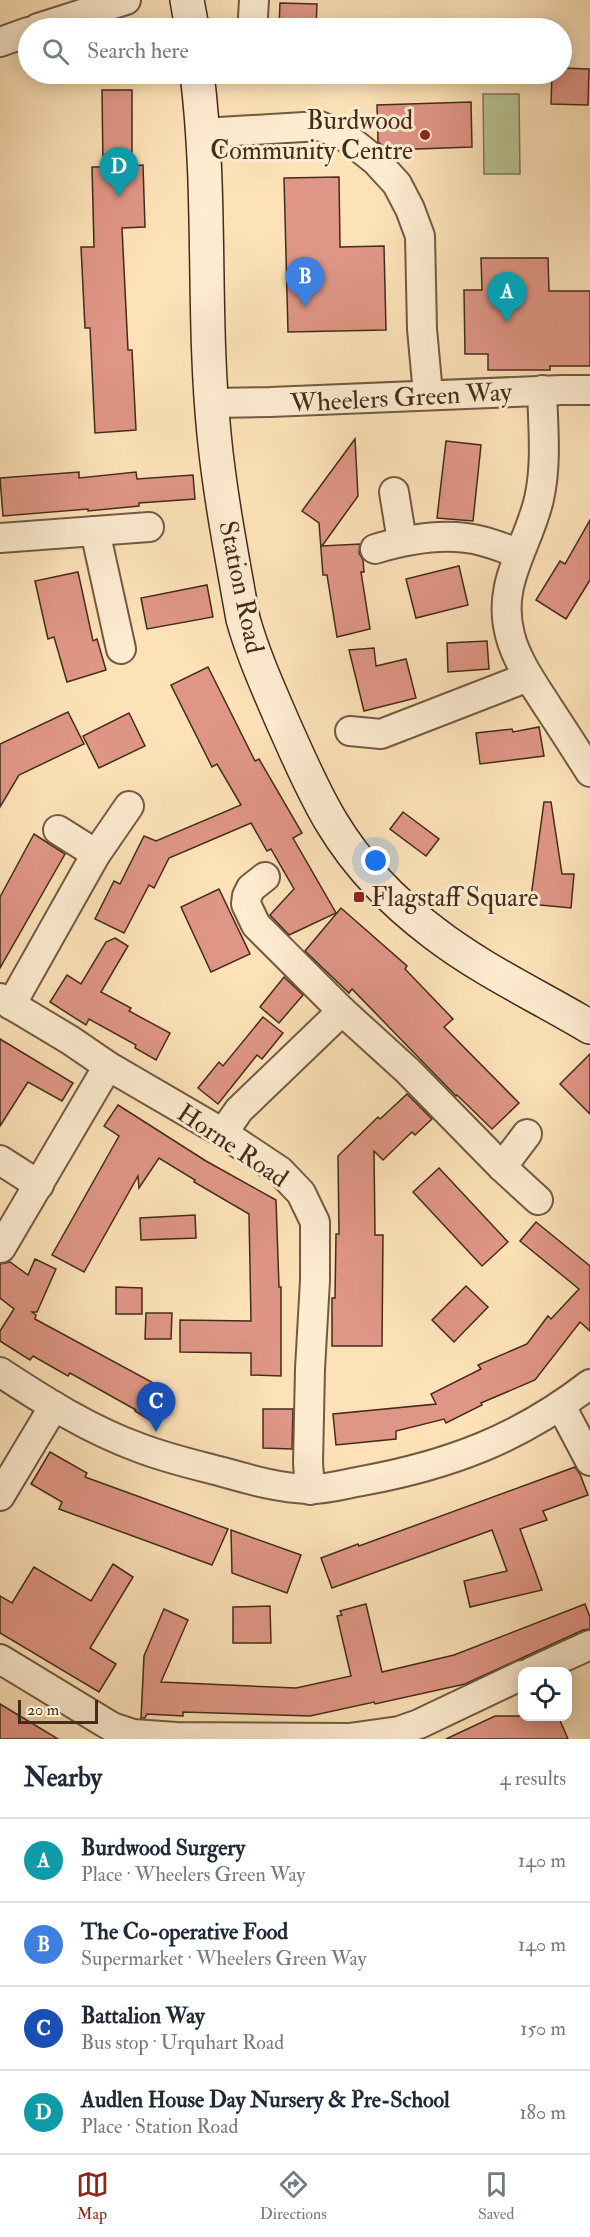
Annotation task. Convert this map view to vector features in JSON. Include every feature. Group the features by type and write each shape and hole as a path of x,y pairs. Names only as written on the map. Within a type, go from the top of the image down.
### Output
{"street":[{"path":"69,18 126,0"},
{"path":"187,0 190,18"},
{"path":"0,42 18,36"},
{"name":"Station Road","path":"198,84 206,192 214,435 227,528 248,638 287,732 332,824 372,877 395,901 434,933 477,963 590,1027"},
{"path":"202,133 320,126 347,138 376,161 397,184 420,236 422,329 428,394"},
{"path":"542,390 542,485 533,519 518,553 508,588 507,622 510,637 528,677 590,772"},
{"name":"Wheelers Green Way","path":"212,403 590,390"},
{"path":"394,492 402,541"},
{"path":"0,538 149,527"},
{"path":"95,531 121,649"},
{"path":"375,549 402,541 463,537 518,553"},
{"path":"350,731 382,746 528,677"},
{"path":"5,1001 96,854 129,806"},
{"path":"58,830 96,854"},
{"path":"265,877 251,888 247,896 246,904 256,925 538,1200"},
{"name":"Horne Road","path":"5,1001 108,1066 223,1133 280,1171 301,1194 315,1222 308,1463 310,1490"},
{"path":"223,1133 239,1110 342,1011"},
{"path":"1,1248 108,1066"},
{"path":"502,1167 527,1134"},
{"path":"0,1160 39,1185"},
{"path":"0,1372 54,1407 105,1434 179,1462 277,1486 310,1490 379,1478 468,1453 521,1431 561,1407 590,1384"},
{"path":"0,1496 54,1407"},
{"path":"561,1407 590,1461"},
{"path":"540,1667 590,1645"},
{"path":"0,1659 95,1718 133,1736 349,1738 399,1731 422,1732 518,1677"}],"green space":[{"path":"483,94 519,94 520,174 484,174"}],"building":[{"path":"280,3 317,4 316,18 279,18"},
{"path":"572,68 589,69 588,105 551,104 552,84 572,84"},
{"path":"102,90 132,90 132,166 143,165 145,227 122,228 128,350 132,350 136,430 95,433 90,328 85,328 81,247 94,247 92,167 103,167"},
{"name":"Burdwood Community Centre","path":"471,102 472,147 389,150 378,142 377,105"},
{"path":"339,177 340,247 384,246 386,330 288,332 284,178"},
{"path":"481,258 548,258 549,291 590,291 590,366 550,366 550,370 488,370 488,354 465,354 464,290 482,290"},
{"path":"355,439 358,496 322,546 360,544 359,553 363,560 364,572 361,572 370,629 337,637 327,575 323,575 319,523 302,511"},
{"path":"446,441 481,445 473,521 437,518"},
{"path":"79,472 79,478 136,472 137,479 193,475 195,499 139,503 139,506 88,511 88,509 3,516 0,478"},
{"path":"590,520 590,580 566,619 536,600 560,561 565,564"},
{"path":"459,566 468,605 416,618 406,579"},
{"path":"78,572 93,641 97,639 106,670 67,682 54,637 48,639 35,581"},
{"path":"207,585 213,617 147,629 141,598"},
{"path":"487,641 489,669 448,672 447,643"},
{"path":"374,648 376,666 406,659 416,698 364,711 349,650"},
{"path":"208,667 255,761 259,759 302,833 293,838 336,913 289,935 270,915 294,889 271,849 267,851 251,823 169,858 154,888 149,885 124,933 95,919 114,881 120,884 144,836 156,841 241,805 217,764 212,767 171,685"},
{"path":"68,712 84,744 19,775 0,807 0,744"},
{"path":"129,713 145,746 99,768 83,736"},
{"path":"539,727 544,756 480,764 476,733 512,729 513,732"},
{"path":"544,802 551,802 562,874 574,874 571,908 530,904"},
{"path":"403,812 439,839 426,856 390,829"},
{"path":"34,834 65,854 0,968 0,897"},
{"path":"219,889 250,954 211,972 181,907"},
{"path":"341,908 407,966 405,969 453,1019 444,1027 519,1103 492,1129 456,1096 352,989 349,993 305,951"},
{"path":"115,938 128,946 101,992 131,1008 129,1011 170,1033 156,1060 135,1048 136,1045 89,1019 86,1025 50,1002 67,975 81,984 106,942"},
{"path":"284,977 303,995 279,1023 260,1007"},
{"path":"263,1017 283,1033 262,1059 257,1055 218,1104 198,1088 219,1062 223,1066"},
{"path":"0,1039 73,1083 62,1101 28,1082 0,1126"},
{"path":"590,1054 590,1114 560,1084"},
{"path":"407,1094 432,1119 415,1135 412,1132 383,1160 374,1151 375,1235 383,1235 382,1346 332,1346 336,1234 339,1234 338,1156 378,1117 380,1119"},
{"path":"118,1105 206,1161 276,1200 279,1287 281,1287 281,1376 251,1375 251,1353 180,1352 180,1320 251,1321 249,1214 194,1182 195,1180 159,1158 139,1188 138,1176 84,1272 52,1255 119,1136 104,1126"},
{"path":"439,1168 508,1242 482,1266 413,1192"},
{"path":"195,1215 196,1238 141,1240 140,1218"},
{"path":"536,1222 590,1266 590,1331 580,1322 535,1380 481,1403 482,1405 446,1423 444,1419 396,1431 396,1439 336,1445 333,1414 436,1404 431,1394 481,1369 478,1365 527,1344 548,1316 551,1319 579,1289 520,1241"},
{"path":"35,1259 56,1269 37,1312 32,1312 36,1315 35,1319 170,1392 153,1422 70,1373 68,1376 33,1356 30,1360 0,1341 0,1331 14,1309 0,1298 0,1264 10,1262 28,1275"},
{"path":"466,1286 488,1307 454,1342 432,1320"},
{"path":"116,1287 142,1288 142,1314 116,1314"},
{"path":"146,1313 172,1313 171,1339 145,1339"},
{"path":"263,1409 293,1409 292,1449 263,1448"},
{"path":"50,1452 87,1473 85,1477 228,1529 212,1565 59,1509 62,1502 31,1484"},
{"path":"575,1467 588,1495 543,1511 547,1520 520,1529 542,1590 470,1607 464,1581 507,1571 492,1530 332,1588 321,1558"},
{"path":"231,1530 301,1555 287,1593 232,1573"},
{"path":"113,1564 133,1577 90,1648 116,1664 99,1692 0,1633 0,1596 12,1603 34,1567 91,1601"},
{"path":"366,1604 382,1672 454,1655 585,1604 590,1617 590,1629 583,1630 465,1684 375,1704 374,1702 310,1716 183,1712 183,1716 147,1714 145,1718 141,1718 144,1656 164,1609 188,1620 161,1682 296,1688 351,1676 337,1616 342,1615 340,1611"},
{"path":"270,1606 271,1643 233,1643 233,1607"},
{"path":"0,1704 58,1739 0,1739"},
{"path":"495,1716 518,1716 518,1721 560,1721 568,1739 446,1739"}],"place":[{"name":"Burdwood Community Centre","path":"425,135"},
{"name":"Audlen House Day Nursery & Pre-School","path":"119,197"},
{"name":"The Co-operative Food","path":"305,307"},
{"name":"Burdwood Surgery","path":"507,322"},
{"name":"Flagstaff Square","path":"359,897"},
{"name":"Battalion Way","path":"156,1432"}]}
